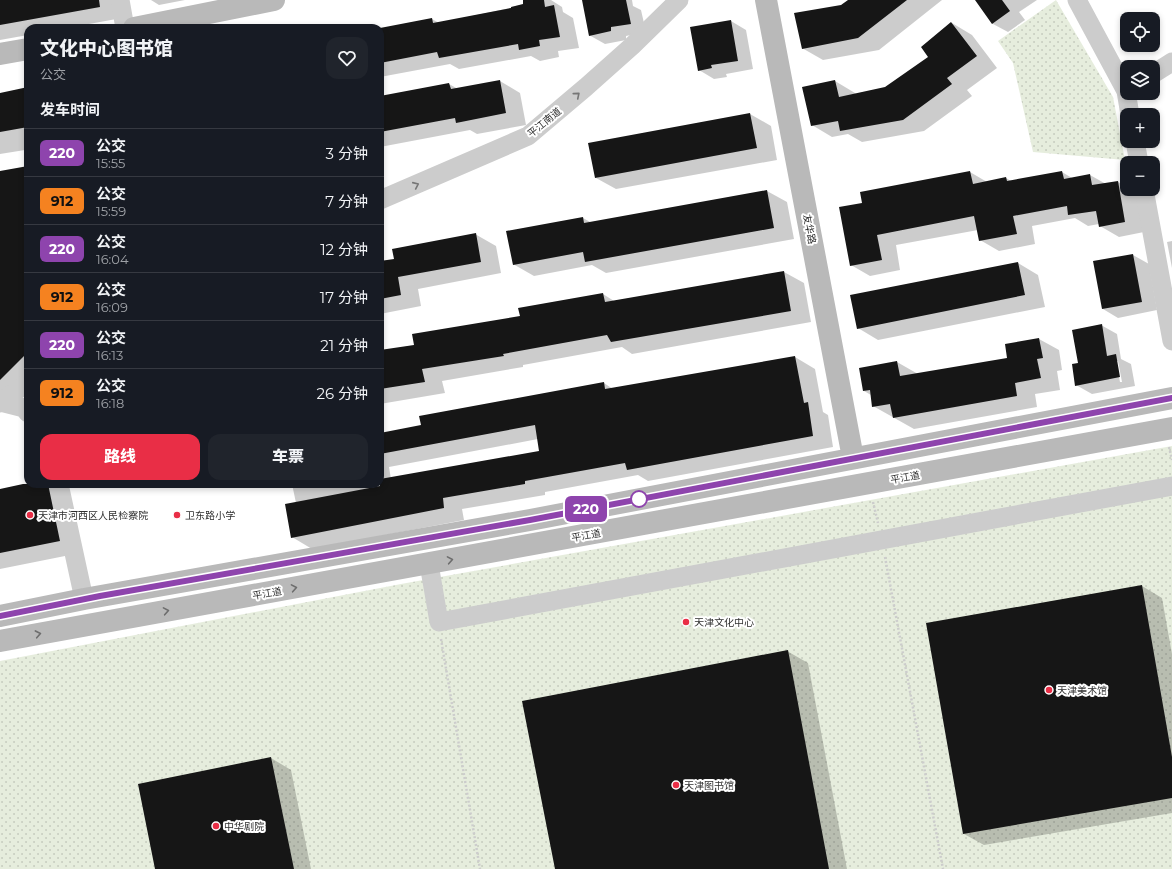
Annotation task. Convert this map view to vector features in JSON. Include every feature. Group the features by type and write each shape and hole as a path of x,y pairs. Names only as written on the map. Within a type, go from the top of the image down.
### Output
{"main road":[{"path":"154,24 274,0"},
{"name":"友华路","path":"766,0 853,458"},
{"path":"0,54 24,50"},
{"path":"0,616 84,599 530,520 1172,398"},
{"name":"平江道","path":"0,641 1172,428"}],"street":[{"path":"120,0 124,24"},
{"name":"平江南道","path":"384,198 528,136 621,56 679,0"},
{"path":"1077,0 1120,79"},
{"path":"1160,70 1172,62"},
{"path":"1145,196 1172,341"},
{"path":"0,402 24,385"},
{"path":"0,402 24,408"},
{"path":"429,564 439,622 1172,486"},
{"path":"60,488 84,599"}],"path":[{"path":"869,484 882,541 943,869"},
{"path":"439,622 480,869"}],"green space":[{"path":"1056,0 1113,97 1120,134 1120,148 1123,148 1124,156 1120,156 1120,160 1033,152 1013,63 998,41"},
{"name":"天津文化中心","path":"1172,446 1172,869 0,869 0,661 401,584"}],"building":[{"path":"0,0 99,0 100,7 0,25"},
{"path":"523,0 544,0 545,7 554,5 560,37 539,40 540,46 519,50 518,44 439,58 437,52 384,62 384,27 432,18 433,23 511,8 523,4"},
{"path":"582,0 626,0 631,24 611,27 611,31 589,36"},
{"path":"848,0 907,0 858,38 802,49 794,13 841,5"},
{"path":"975,0 1002,0 1010,11 992,24"},
{"path":"731,20 738,61 711,65 712,68 698,71 690,27"},
{"path":"951,22 977,56 947,78 952,84 903,120 840,131 838,121 811,126 802,87 835,80 839,97 885,87 928,57 921,47"},
{"path":"500,80 506,113 456,123 455,118 384,131 384,95 449,83 451,89"},
{"path":"24,88 24,128 0,132 0,93"},
{"path":"750,113 757,148 595,178 588,143"},
{"path":"24,167 24,356 0,380 0,171"},
{"path":"970,171 973,184 1006,177 1007,181 1062,171 1064,179 1090,174 1092,185 1118,181 1125,222 1099,227 1096,211 1068,215 1067,206 1013,216 1017,234 979,241 974,216 877,235 882,260 850,266 839,207 862,203 860,192"},
{"path":"767,190 774,228 585,262 583,252 513,265 506,231 583,217 584,223"},
{"path":"476,233 481,262 398,277 401,295 384,298 384,260 394,259 392,249"},
{"path":"1133,254 1142,302 1102,309 1093,261"},
{"path":"1018,262 1025,295 857,329 850,295"},
{"path":"784,271 791,311 611,342 607,335 503,354 504,356 422,369 425,382 384,388 384,349 414,345 412,334 520,316 518,308 603,293 605,302"},
{"path":"1102,324 1107,356 1116,354 1120,377 1075,386 1072,364 1078,363 1072,330"},
{"path":"1039,338 1043,358 1037,359 1041,378 1015,383 1017,396 893,418 890,404 872,407 870,390 863,391 859,368 897,361 900,376 1007,358 1005,344"},
{"path":"795,356 804,403 808,402 813,436 627,470 625,463 525,481 525,484 443,498 444,508 291,538 285,504 369,488 384,488 384,478 539,451 535,425 384,453 384,432 421,425 419,416 604,382 605,389"},
{"name":"天津市河西区人民检察院","path":"23,484 24,488 49,488 60,541 0,553 0,489"},
{"name":"天津美术馆","path":"1142,585 1172,757 1172,798 963,834 926,623"},
{"name":"天津图书馆","path":"788,650 829,869 555,869 522,701"},
{"name":"中华剧院","path":"271,757 294,869 155,869 138,784"}],"bus line":[{"name":"220","path":"0,616 100,596 530,520 1172,398"}],"place":[{"name":"天津市河西区人民检察院","path":"30,515"},
{"name":"卫东路小学","path":"177,515"},
{"name":"天津文化中心","path":"686,622"},
{"name":"天津美术馆","path":"1049,690"},
{"name":"天津图书馆","path":"676,785"},
{"name":"中华剧院","path":"216,826"}]}
